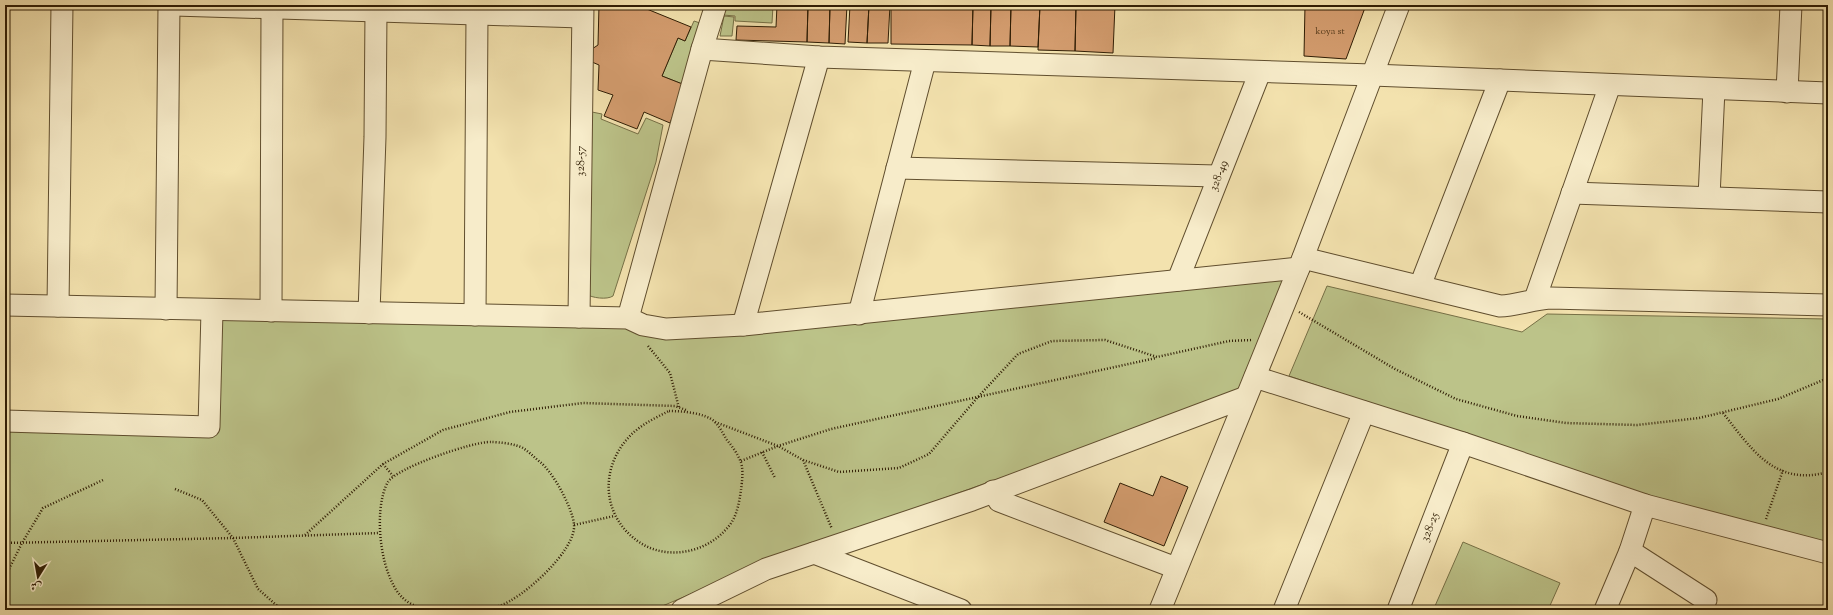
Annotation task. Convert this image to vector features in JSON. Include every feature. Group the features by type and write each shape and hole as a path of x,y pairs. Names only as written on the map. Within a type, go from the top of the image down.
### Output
{"street":[{"path":"58,306 62,5"},
{"path":"166,309 169,5"},
{"path":"174,5 222,5 477,14 583,11"},
{"path":"628,318 702,49 716,5"},
{"path":"1160,610 1301,263 1399,5"},
{"path":"1787,92 1791,5"},
{"path":"271,311 272,7"},
{"path":"369,313 375,136 376,11"},
{"name":"328-57","path":"579,317 583,11"},
{"path":"475,315 477,14"},
{"path":"702,49 820,57 1372,75 1828,94"},
{"path":"743,325 820,57"},
{"path":"859,314 925,61"},
{"name":"328-49","path":"1178,280 1217,176 1260,72"},
{"path":"1420,286 1500,80"},
{"path":"1535,298 1610,85"},
{"path":"1709,197 1714,89"},
{"path":"897,168 1217,176"},
{"path":"1572,193 1828,202"},
{"path":"5,305 628,318 643,325 666,329 743,325 859,314 1178,280 1301,263 1420,286 1500,306 1513,306 1535,298 1828,305"},
{"path":"5,421 209,427 212,310"},
{"path":"1255,377 1463,444 1645,505 1828,553"},
{"path":"682,610 766,569 814,553 838,543 972,500 1246,397"},
{"path":"1284,610 1364,412"},
{"name":"328-25","path":"1398,610 1463,444"},
{"path":"993,491 999,502 1176,568"},
{"path":"1606,610 1630,551 1645,505"},
{"path":"1630,551 1706,600"},
{"path":"814,553 961,610"}],"path":[{"path":"1283,308 1298,312 1395,369 1456,399 1517,416 1566,423 1637,425 1723,413 1778,399 1828,378"},
{"path":"714,421 741,461 742,484 739,506 729,526 712,542 691,551 669,553 647,547 628,534 614,516 608,496 608,474 616,454 629,437 648,422 669,411 679,410 690,412 714,421 778,446 803,460 838,472 899,468 929,454 978,397 1018,354 1052,341 1105,340 1157,358"},
{"path":"741,461 778,446 831,429 1229,341 1270,340"},
{"path":"648,346 670,373 679,410"},
{"path":"305,535 383,464 443,430 510,412 583,402 675,406 679,410"},
{"path":"1723,413 1755,453 1766,463 1783,470 1801,474 1828,472"},
{"path":"437,610 422,608 407,602 394,589 384,559 379,533 382,498 388,481 392,476 414,465 450,451 490,441 522,448 545,466 560,488 574,525 570,541 554,565 532,584 499,608 472,610"},
{"path":"762,452 775,478"},
{"path":"803,460 838,543"},
{"path":"383,464 392,476"},
{"path":"1760,536 1783,470"},
{"path":"5,577 22,543 43,508 103,480"},
{"path":"175,490 202,500 233,538 258,589 282,610"},
{"path":"574,525 614,516"},
{"path":"5,543 379,533"}],"green space":[{"path":"725,5 773,5 772,23 735,21 735,16 723,15"},
{"path":"724,16 734,17 732,36 720,36"},
{"path":"694,21 703,24 685,85 662,76 678,38 685,41"},
{"path":"592,112 602,114 601,119 638,134 646,118 663,125 656,162 613,296 607,298 586,294"},
{"path":"1289,277 1243,392 778,557 653,610 5,610 5,420 214,424 219,313 613,323 645,331"},
{"path":"1327,286 1522,332 1547,314 1828,319 1828,546 1703,512 1609,483 1289,376"},
{"path":"1463,542 1560,583 1548,610 1445,610 1435,606"}],"building":[{"path":"599,5 637,5 691,27 685,41 678,38 662,76 685,85 670,123 644,112 637,129 604,116 613,95 598,90 599,65 592,62 592,49 598,45"},
{"path":"777,5 808,5 807,42 736,40 737,26 776,27"},
{"path":"808,5 830,5 829,43 807,42"},
{"path":"830,5 847,5 845,44 829,43"},
{"path":"850,5 869,5 867,43 848,42"},
{"path":"869,5 890,5 888,43 867,43"},
{"path":"891,5 973,5 972,45 891,44"},
{"path":"973,5 991,5 990,46 972,45"},
{"path":"991,5 1011,5 1010,46 990,46"},
{"path":"1011,5 1040,5 1038,47 1010,46"},
{"path":"1040,5 1076,5 1075,51 1038,50"},
{"path":"1076,5 1115,5 1113,53 1075,51"},
{"path":"1305,5 1366,5 1346,59 1304,56"},
{"path":"1161,476 1188,487 1164,546 1104,522 1120,483 1153,496"}]}
